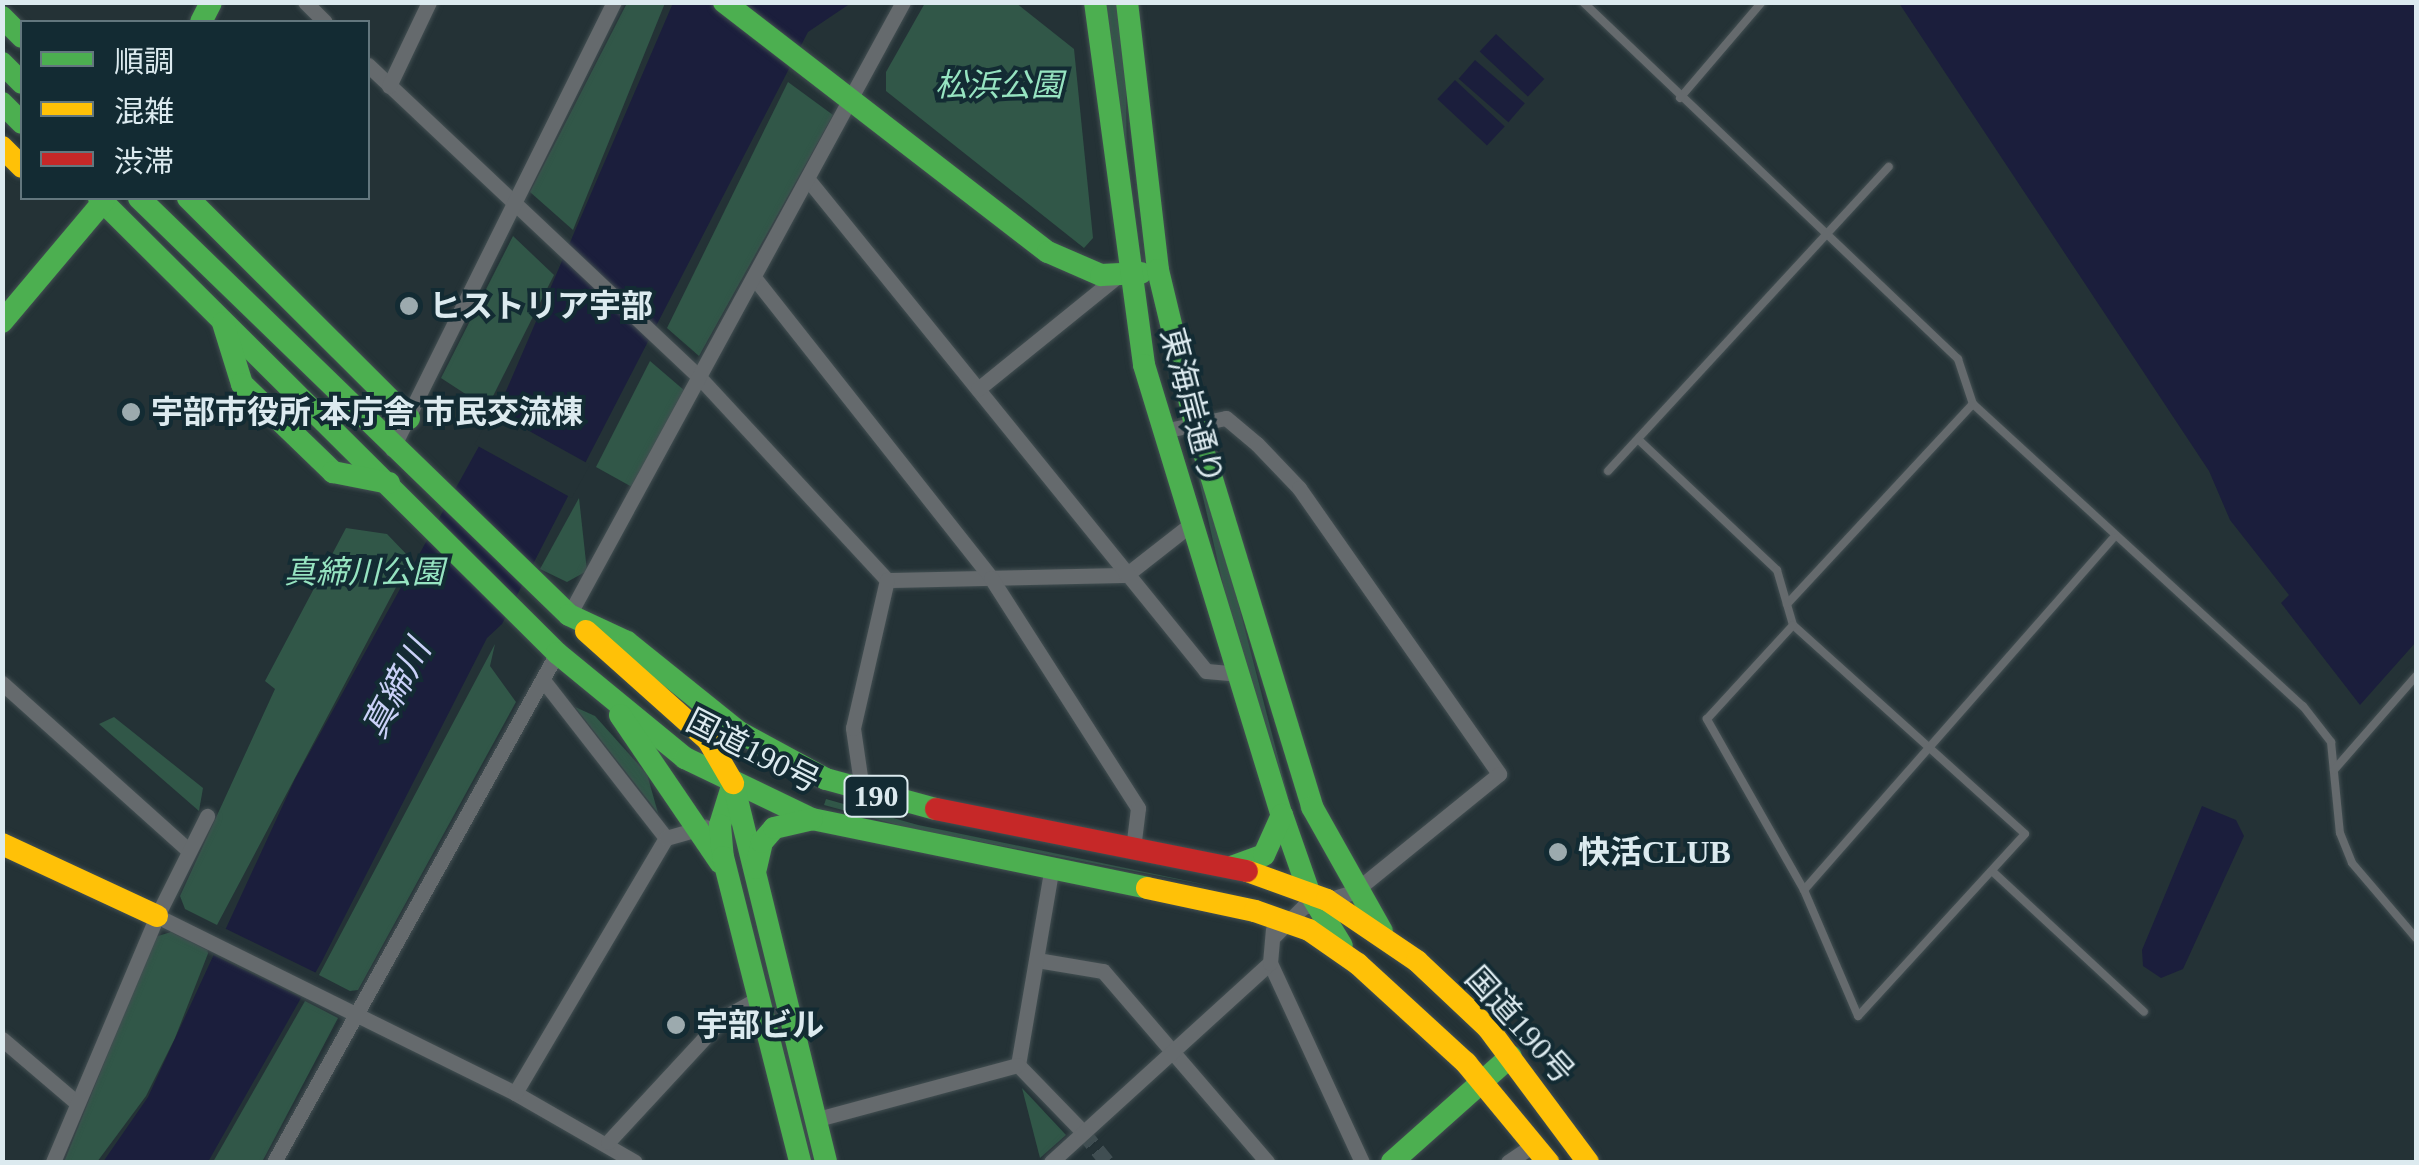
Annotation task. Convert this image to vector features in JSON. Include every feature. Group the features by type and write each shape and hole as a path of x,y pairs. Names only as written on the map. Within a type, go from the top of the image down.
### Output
{"main road":[{"path":"724,2 1048,252 1076,267 1123,275 1158,270"},
{"name":"東海岸通り","path":"1095,2 1123,275 1162,431 1282,815 1310,891 1358,964"},
{"name":"東海岸通り","path":"1127,2 1158,270 1194,420 1312,807"},
{"path":"2,17 20,35"},
{"path":"2,322 99,200"},
{"name":"国道190号","path":"101,200 557,653 612,703 685,758 803,819 1255,912 1279,928 1309,930 1358,964 1484,1082 1542,1153"},
{"name":"国道190号","path":"140,200 529,582 569,614 627,642 739,732 826,779 862,792 1228,867 1310,891 1386,936 1511,1056 1588,1162"},
{"path":"190,200 408,418"},
{"path":"569,614 708,740 733,783 721,825 727,879 800,1162"},
{"path":"612,703 721,825 756,872 826,1162"},
{"path":"733,783 772,771 826,779"},
{"path":"1255,912 1310,891 1314,850 1312,807"},
{"path":"1312,807 1354,892 1386,936"},
{"path":"1228,867 1264,856 1282,815"},
{"path":"756,872 762,842 803,819"},
{"path":"2,844 157,916"},
{"path":"1392,1162 1511,1056"}],"street":[{"path":"306,2 324,20"},
{"path":"388,86 428,2"},
{"path":"392,449 614,2"},
{"path":"569,614 810,182 904,2"},
{"path":"370,66 700,378 887,580 1126,575 1191,524"},
{"path":"810,182 1206,672 1238,674"},
{"path":"978,389 1123,275"},
{"path":"756,280 991,578 1138,808 1133,849"},
{"path":"1051,1162 1270,963 1279,928 1310,891 1354,892 1500,774 1299,488 1226,418 1194,420 1162,431"},
{"path":"862,792 853,728 887,580"},
{"path":"274,1162 557,653"},
{"path":"543,680 666,838"},
{"path":"2,683 189,850"},
{"path":"53,1162 157,916 208,816"},
{"path":"516,1093 666,838 721,825 803,819"},
{"path":"1018,1065 1051,872"},
{"path":"157,916 516,1093 608,1142 635,1162"},
{"path":"1036,960 1103,971 1268,1162"},
{"path":"1270,963 1362,1162"},
{"path":"608,1142 723,1018 757,999"},
{"path":"2,1038 77,1104"},
{"path":"814,1120 1018,1065"},
{"path":"1018,1065 1083,1132"},
{"path":"1508,1162 1542,1153"}],"lane":[{"path":"1583,2 1824,237 1958,360 1973,404 2113,538 2303,706 2331,742 2340,833 2352,863 2416,938"},
{"path":"1680,98 1762,2"},
{"path":"1608,472 1641,442 1889,166"},
{"path":"1787,604 1973,404"},
{"path":"1641,442 1777,570 1794,625 2025,834 1858,1016 1804,890 1707,719 1794,625"},
{"path":"1804,890 2113,538"},
{"path":"2334,770 2416,676"},
{"path":"1992,870 2144,1012"}],"green space":[{"path":"627,3 665,3 573,230 530,192"},
{"name":"松浜公園","path":"925,3 1016,3 1074,49 1093,238 1084,248 886,91 886,72"},
{"path":"1105,3 1117,3 1126,78 1127,206"},
{"path":"788,82 833,115 699,356 667,328"},
{"path":"513,236 554,275 487,408 441,378"},
{"path":"650,361 685,391 632,487 596,467"},
{"path":"1190,440 1233,583 1290,804 1227,602"},
{"path":"579,498 587,571 567,582 540,569"},
{"name":"真締川公園","path":"346,528 387,534 411,559 217,925 185,909 180,896 275,689 265,681"},
{"name":"真締川公園","path":"495,644 490,666 516,702 358,990 350,991 319,975"},
{"path":"575,707 595,716 647,774 658,813"},
{"path":"114,717 203,788 199,811 99,724"},
{"path":"826,799 918,825 1217,887 909,828 824,805"},
{"path":"171,932 209,951 175,1038 146,1096 97,1162 64,1162 155,937"},
{"path":"305,1001 338,1018 262,1162 213,1162"},
{"path":"1022,1088 1066,1135 1040,1158"}],"water":[{"name":"真締川","path":"673,3 851,3 808,32 502,624 487,638 322,961 208,1162 103,1162 148,1097 295,779 494,419"},
{"path":"1899,3 2416,3 2416,642 2360,705 2281,603 2289,595 2230,520 2209,471"},
{"path":"1496,34 1544,79 1528,97 1480,52"},
{"path":"1475,60 1525,103 1508,122 1459,79"},
{"path":"1455,80 1505,126 1487,145 1437,99"},
{"path":"2202,806 2236,820 2244,836 2183,969 2161,978 2143,966 2142,950"}],"pier":[{"path":"493,411 590,465 572,498 475,444"},
{"path":"220,926 319,974 306,1000 207,952"}],"tunnel":[{"path":"1083,1132 1107,1162"}],"traffic: fast":[{"path":"202,20 211,2"},
{"path":"724,2 1048,252 1101,275 1141,273"},
{"path":"1095,2 1144,365 1282,815 1309,892 1342,946"},
{"path":"1127,2 1158,270 1194,420 1312,807 1382,931"},
{"path":"2,17 20,35"},
{"path":"2,63 20,81"},
{"path":"2,103 20,121"},
{"path":"101,200 557,653 685,758 812,819 1147,888"},
{"path":"141,200 569,615 627,642 739,732 826,779 936,809"},
{"path":"190,200 409,418"},
{"path":"2,322 103,202"},
{"path":"223,323 242,384 333,472 389,483"},
{"path":"620,715 720,862"},
{"path":"733,783 720,825 723,857 800,1162"},
{"path":"733,783 826,1162"},
{"path":"1231,867 1264,855 1282,815"},
{"path":"756,868 762,842 774,828 812,819"},
{"path":"1392,1162 1511,1056"}],"traffic: slow":[{"path":"2,147 20,165"},
{"path":"586,631 708,740 733,783"},
{"path":"2,844 157,916"},
{"path":"1247,871 1327,900 1417,961 1488,1028 1588,1162"},
{"path":"1147,888 1255,911 1309,930 1358,964 1466,1063 1548,1162"}],"traffic: jam":[{"path":"936,809 1247,871"}],"place":[{"name":"ヒストリア宇部","path":"409,306"},
{"name":"宇部市役所 本庁舎 市民交流棟","path":"131,412"},
{"name":"快活CLUB","path":"1558,852"},
{"name":"宇部ビル","path":"676,1025"}]}
